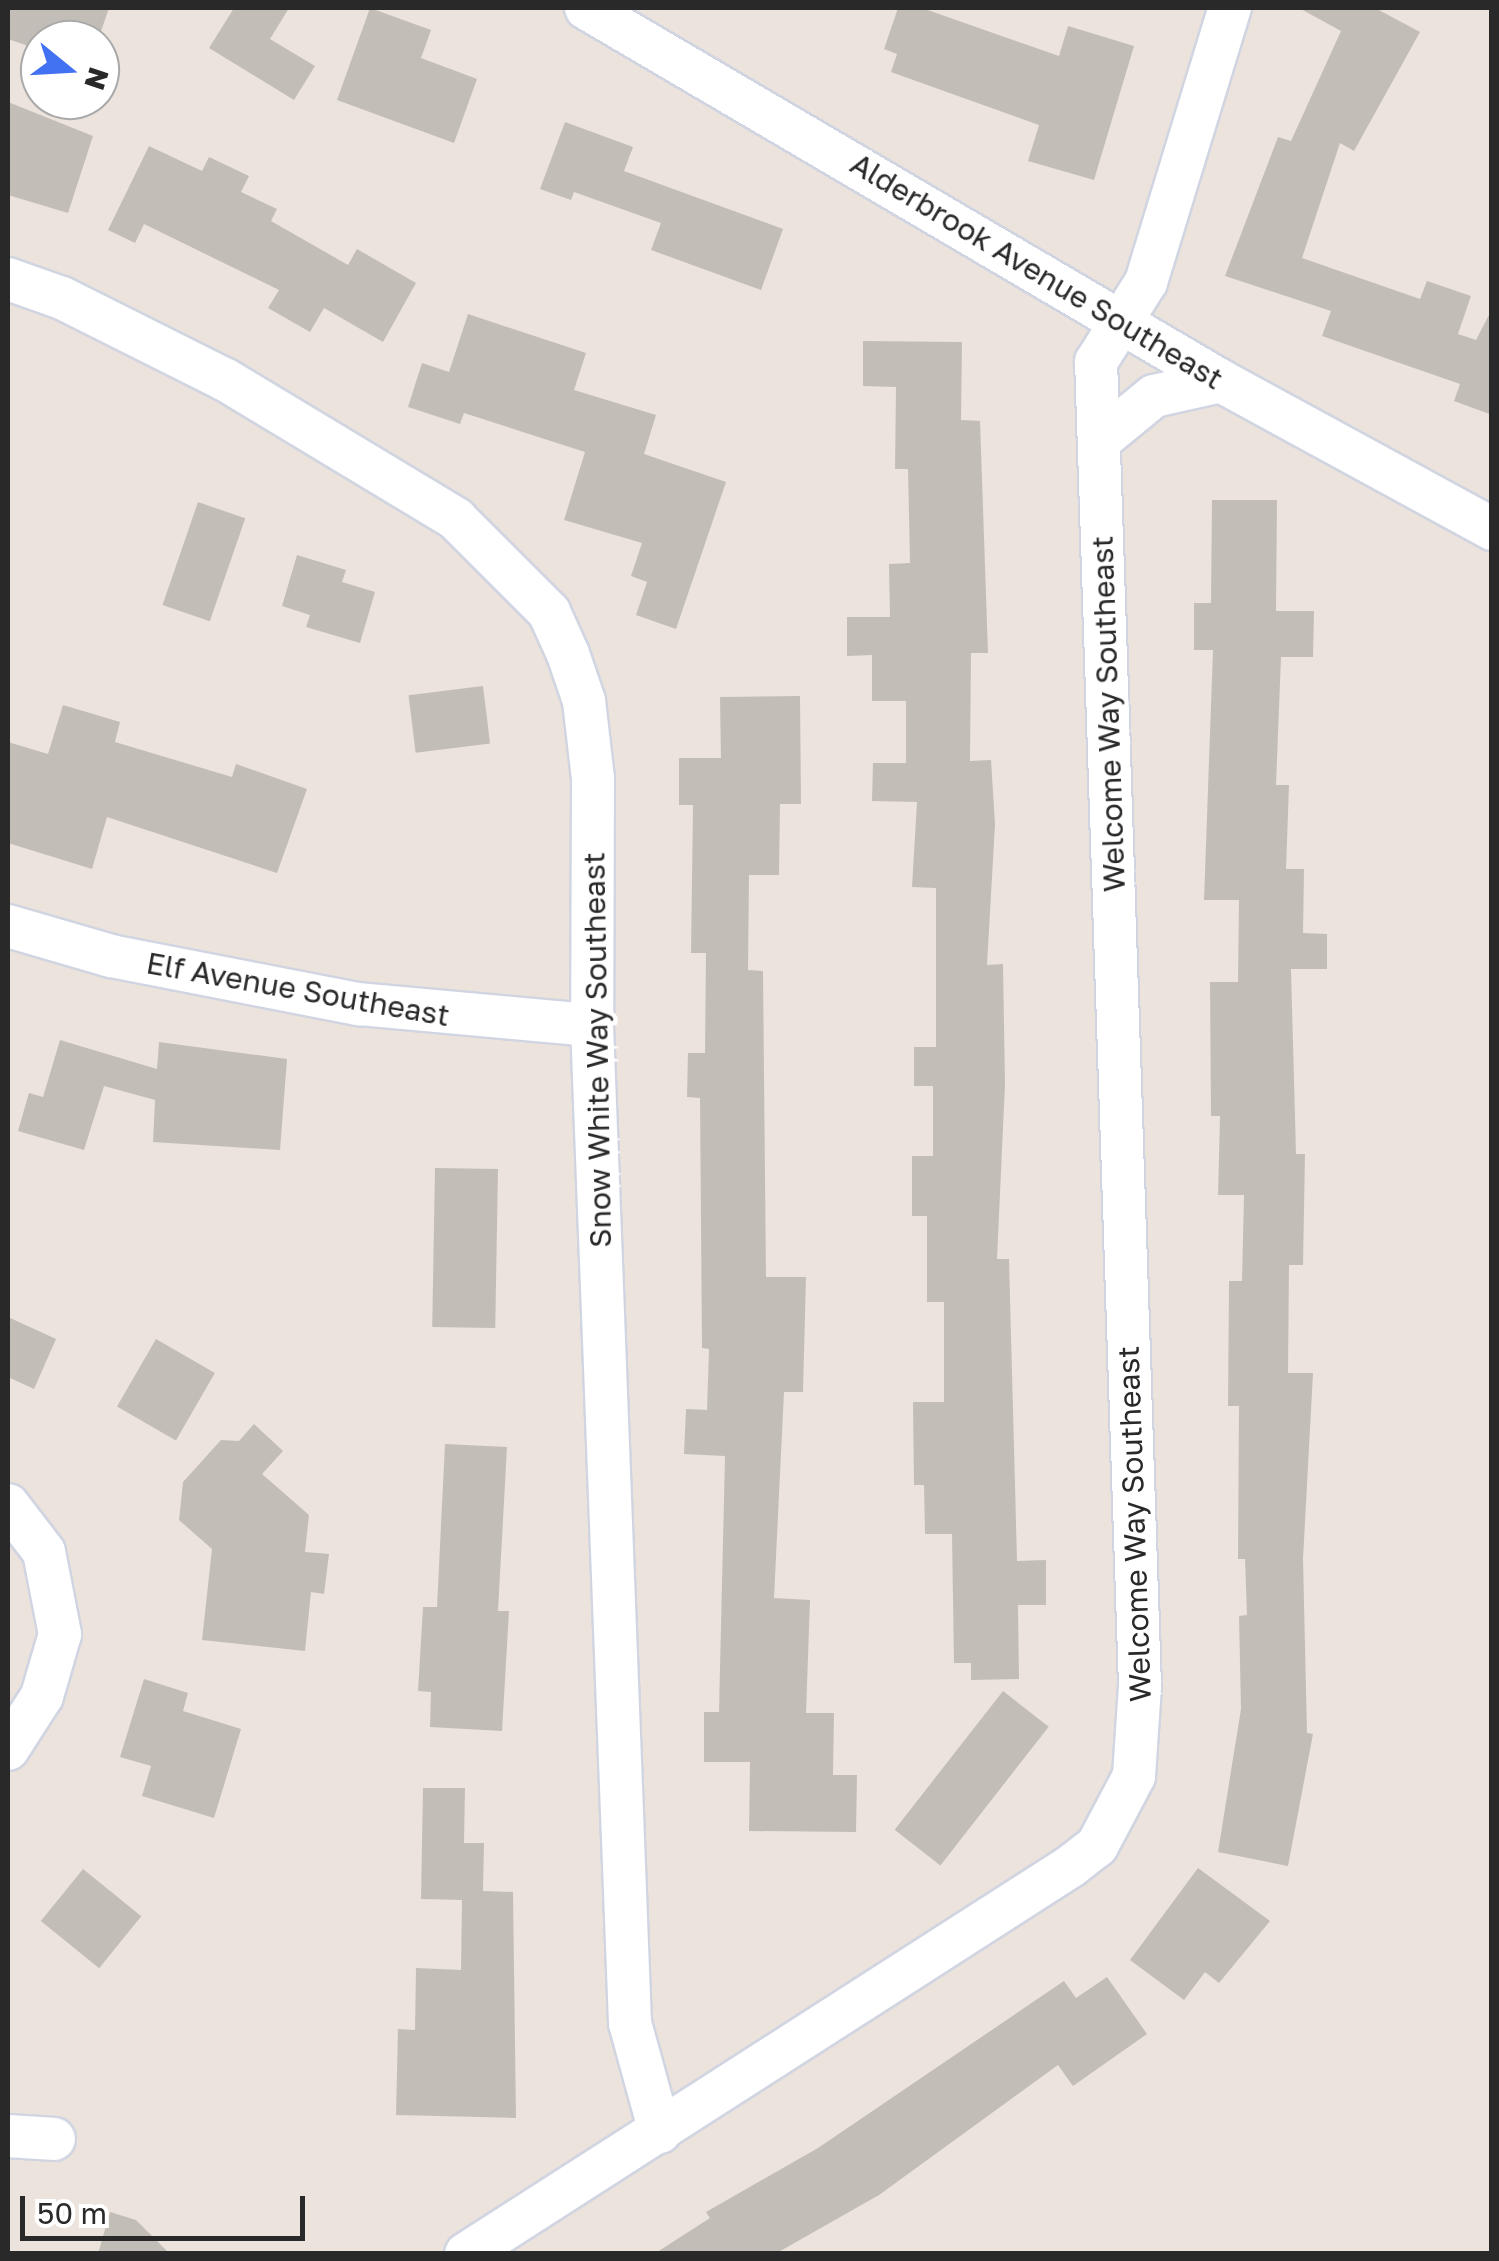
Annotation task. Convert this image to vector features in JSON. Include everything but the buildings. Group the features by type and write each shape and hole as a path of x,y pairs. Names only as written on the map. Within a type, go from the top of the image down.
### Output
{"street":[{"name":"Welcome Way Southeast","path":"466,2254 1097,1846 1134,1776 1140,1686 1096,362 1124,323 1146,282 1230,8"},
{"name":"Alderbrook Avenue Southeast","path":"611,13 1221,381 1492,529"},
{"name":"Snow White Way Southeast","path":"8,279 62,298 226,380 456,519 549,612 584,701 593,778 592,1025 630,2023 660,2132"},
{"path":"1099,441 1154,396 1221,381"},
{"name":"Elf Avenue Southeast","path":"8,926 111,956 359,1004 592,1025"},
{"path":"8,1506 44,1552 60,1634 42,1696 8,1749"},
{"path":"8,2136 54,2140"}]}
